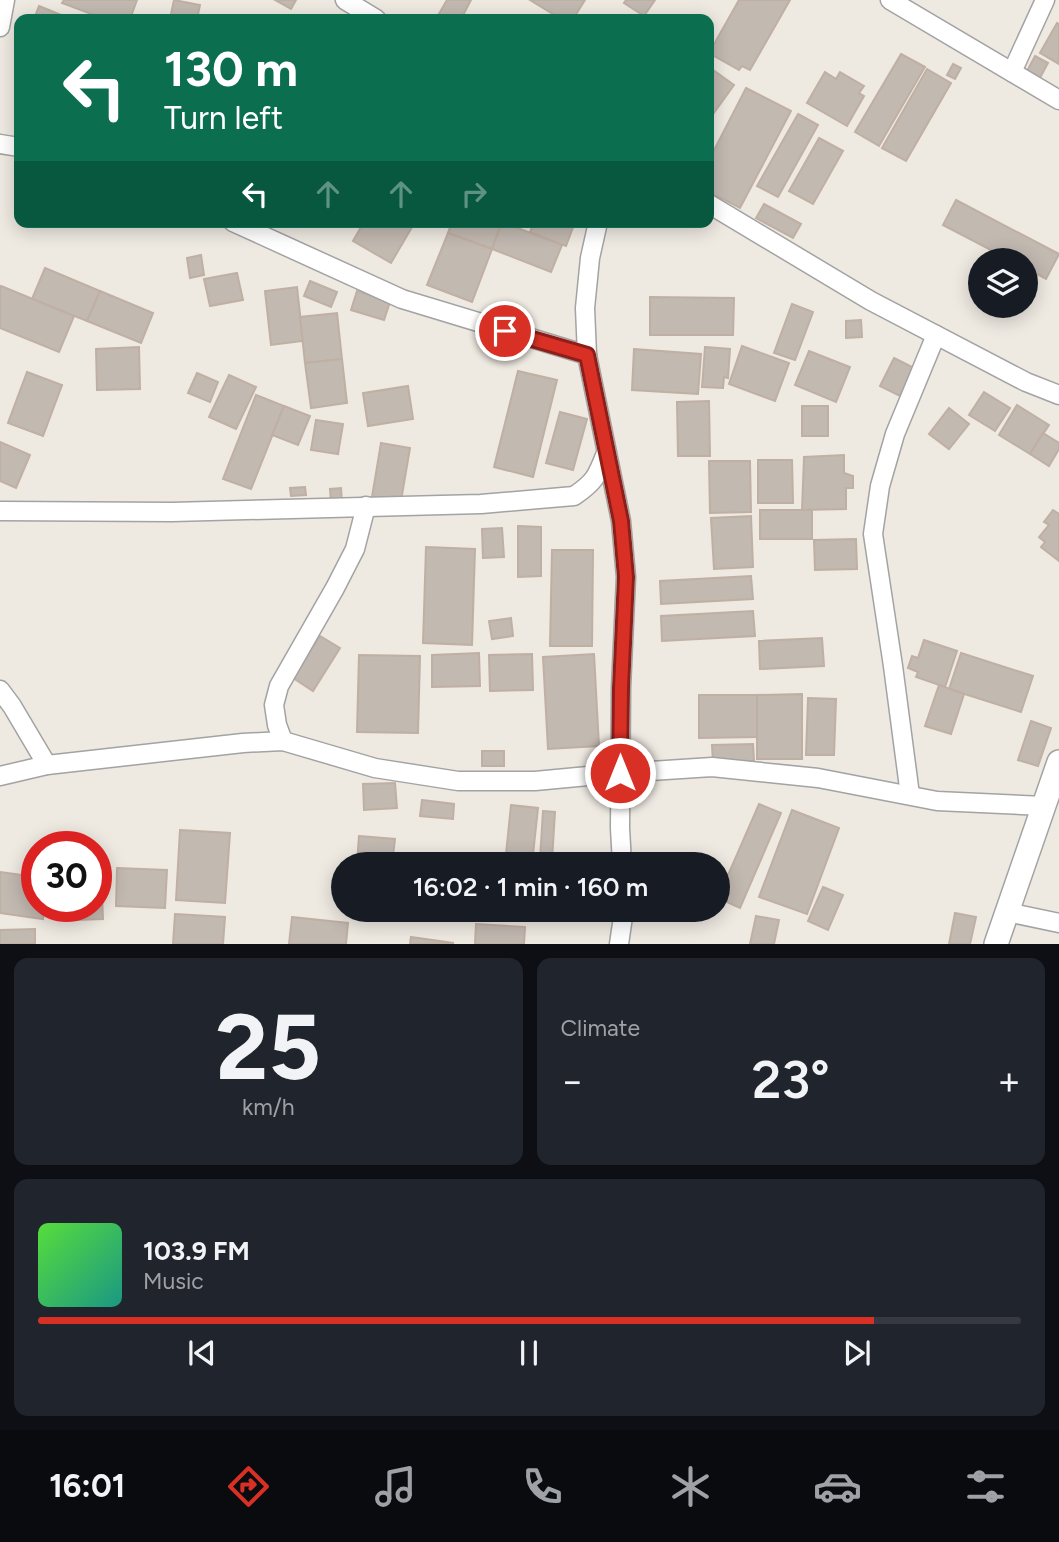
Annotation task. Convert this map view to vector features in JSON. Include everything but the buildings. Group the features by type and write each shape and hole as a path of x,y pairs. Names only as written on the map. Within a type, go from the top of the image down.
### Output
{"street":[{"path":"0,27 5,0"},
{"path":"345,0 368,14"},
{"path":"890,0 1059,100"},
{"path":"1012,72 1045,0"},
{"path":"714,207 871,301 1026,382 1059,395"},
{"path":"246,228 402,299 587,355"},
{"path":"597,228 590,258 585,308 587,355 621,521 626,577 621,688 621,852"},
{"path":"910,795 873,534 880,486 895,434 936,335"},
{"path":"0,511 172,512 481,504 574,496 587,488 597,477 606,453"},
{"path":"283,741 274,705 279,686 355,549 366,506"},
{"path":"0,690 47,765"},
{"path":"0,775 47,765 283,741 375,768 458,781 535,781 712,768 818,778 937,801 1044,806"},
{"path":"996,943 1059,762"},
{"path":"1007,912 1059,923"},
{"path":"619,943 622,922"}],"route":[{"path":"505,331 587,355 621,521 626,577 620,773"}]}
